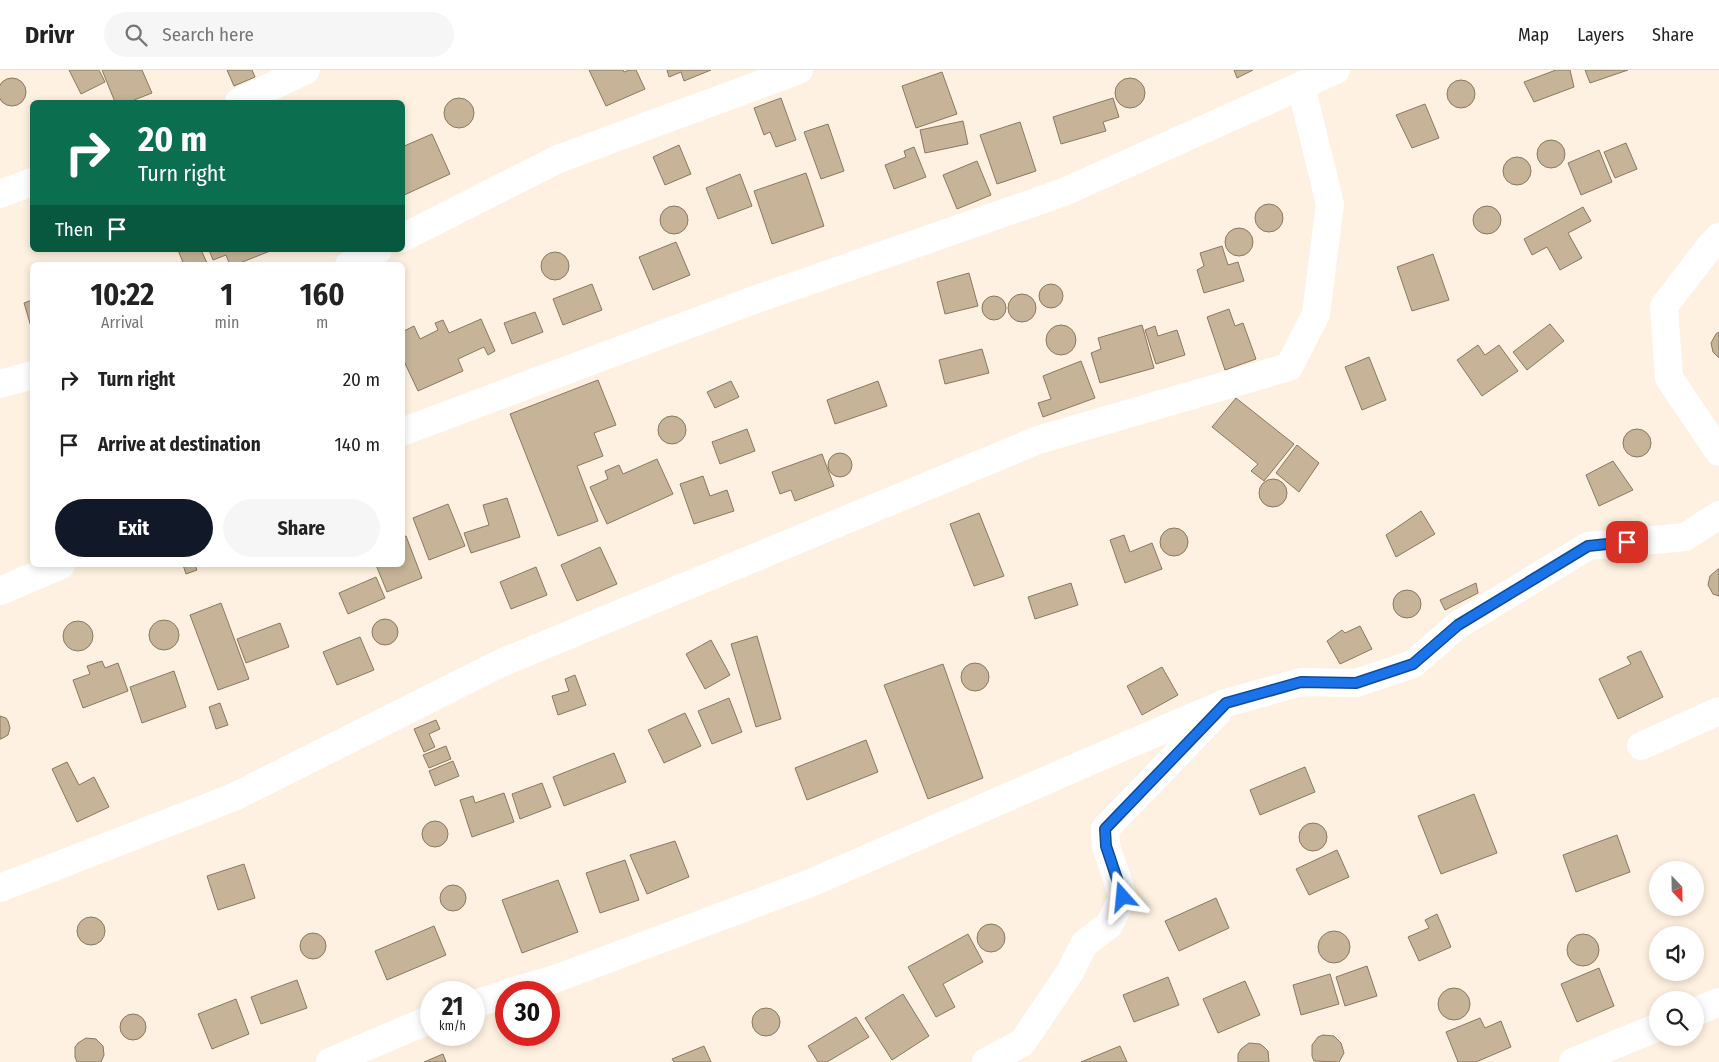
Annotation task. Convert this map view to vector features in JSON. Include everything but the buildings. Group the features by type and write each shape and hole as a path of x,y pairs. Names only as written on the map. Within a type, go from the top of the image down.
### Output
{"street":[{"path":"243,100 306,70"},
{"path":"405,236 558,159 799,70"},
{"path":"405,431 754,300 1064,192 1336,70"},
{"path":"0,888 234,797 501,663 1038,440 1289,367 1316,314 1330,204 1301,86"},
{"path":"0,194 30,183"},
{"path":"1717,446 1669,378 1664,306 1719,237"},
{"path":"355,262 374,252"},
{"path":"0,384 30,376"},
{"path":"549,981 813,882 1118,748 1226,703 1301,682 1356,683 1413,664 1458,625 1588,546 1685,537 1719,515"},
{"path":"0,591 56,567"},
{"path":"986,1062 1022,1043 1070,972 1084,944 1108,925 1123,897 1106,846 1105,829 1226,703"},
{"path":"1641,746 1719,711"},
{"path":"1704,1008 1719,1002"},
{"path":"330,1062 420,1024"},
{"path":"1573,1062 1649,1031"}],"route":[{"path":"1123,897 1106,846 1105,829 1226,703 1301,682 1356,683 1413,664 1458,625 1588,546 1627,542"}]}
